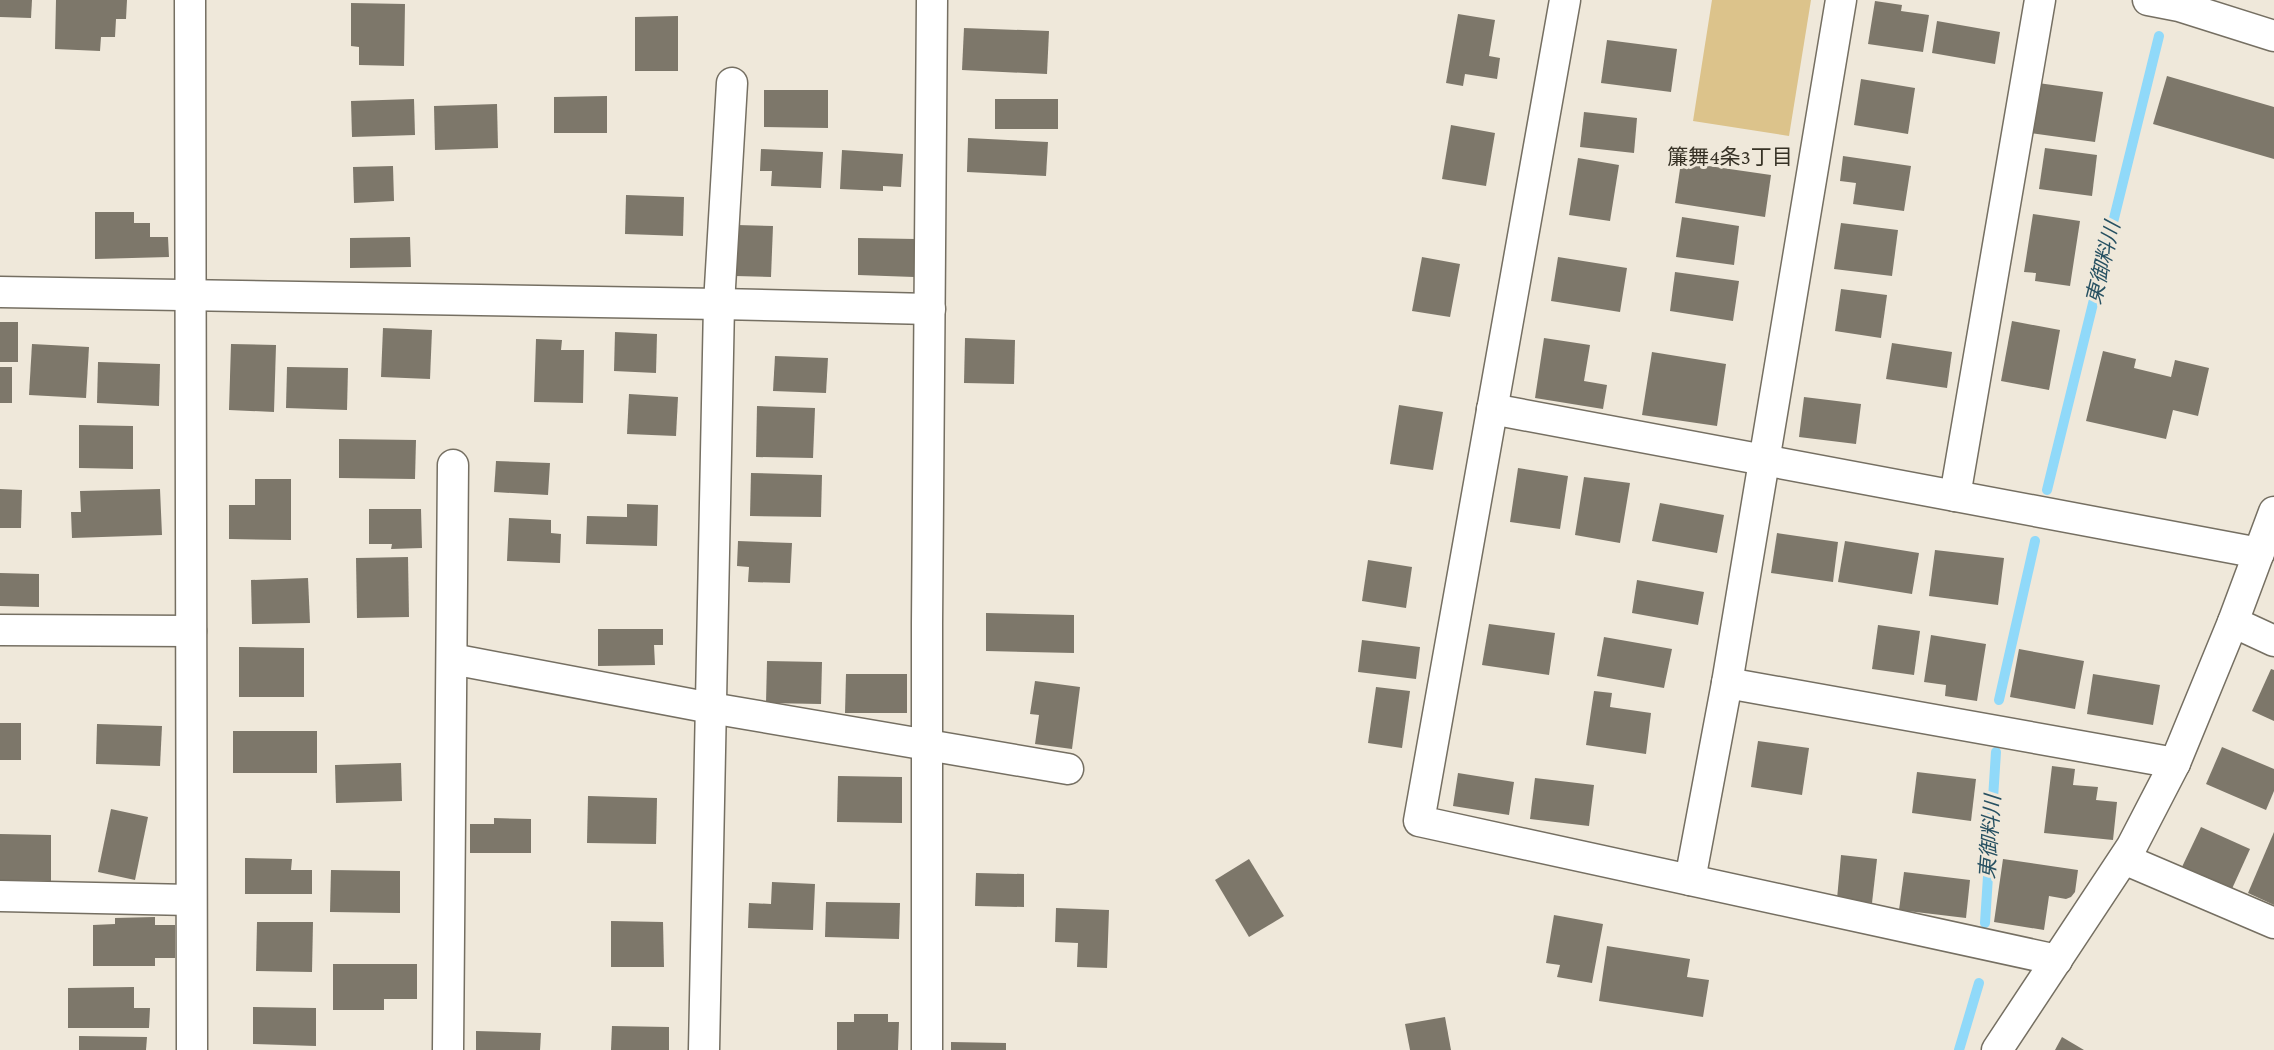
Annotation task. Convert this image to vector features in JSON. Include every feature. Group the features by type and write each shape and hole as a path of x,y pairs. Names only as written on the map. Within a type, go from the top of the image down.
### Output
{"street":[{"path":"190,0 192,1050"},
{"path":"927,1050 932,0"},
{"path":"1565,0 1419,821 2057,960"},
{"path":"1690,880 1727,683 1841,0"},
{"path":"1955,496 2040,0"},
{"path":"2148,0 2179,6 2274,36"},
{"path":"704,1050 719,304 732,83"},
{"path":"0,292 930,309"},
{"path":"1492,409 2259,553"},
{"path":"448,1050 453,465"},
{"path":"1997,1050 2124,859 2175,763 2233,622 2274,512"},
{"path":"2233,622 2274,641"},
{"path":"0,630 192,631"},
{"path":"452,659 711,708 1068,769"},
{"path":"1727,683 2175,763"},
{"path":"2124,859 2274,923"},
{"path":"0,896 191,900"}],"shaded area":[{"path":"1712,0 1811,0 1789,136 1693,121"}],"building":[{"path":"0,0 32,0 31,18 0,17"},
{"path":"56,0 127,0 126,19 116,19 115,37 101,37 100,51 55,49"},
{"path":"1875,1 1902,5 1901,11 1929,15 1923,52 1868,44"},
{"path":"351,3 405,4 404,66 359,65 359,47 351,46"},
{"path":"1458,14 1495,20 1489,56 1500,58 1497,79 1465,74 1463,86 1446,83"},
{"path":"678,16 678,71 635,71 635,17"},
{"path":"1937,21 2000,32 1995,64 1932,53"},
{"path":"964,28 1049,31 1047,74 962,70"},
{"path":"1607,40 1677,49 1671,92 1601,83"},
{"path":"2167,76 2274,107 2274,159 2153,124"},
{"path":"1861,79 1915,88 1908,134 1854,125"},
{"path":"2038,83 2103,92 2095,142 2031,133"},
{"path":"764,90 828,90 828,128 764,127"},
{"path":"607,96 607,133 554,133 554,97"},
{"path":"414,99 415,135 352,137 351,101"},
{"path":"995,99 1058,99 1058,129 995,129"},
{"path":"497,104 498,148 435,150 434,106"},
{"path":"1584,112 1637,118 1634,153 1580,147"},
{"path":"1451,125 1495,133 1486,186 1442,179"},
{"path":"968,138 1048,142 1046,176 967,172"},
{"path":"2045,148 2097,155 2092,196 2039,189"},
{"path":"761,149 823,152 821,188 771,186 772,171 760,171"},
{"path":"842,150 903,154 901,187 883,186 883,191 840,189"},
{"path":"1843,156 1911,166 1904,211 1853,204 1856,183 1840,181"},
{"path":"1578,158 1619,165 1610,221 1569,215"},
{"path":"1681,162 1771,175 1765,217 1675,203"},
{"path":"393,166 394,201 354,203 353,167"},
{"path":"626,195 684,197 683,236 625,234"},
{"path":"95,212 134,212 134,223 150,223 150,237 168,237 169,257 95,259"},
{"path":"2033,214 2080,221 2070,286 2035,281 2036,273 2024,272"},
{"path":"1682,217 1739,226 1734,265 1676,257"},
{"path":"1841,223 1898,230 1892,276 1834,269"},
{"path":"737,225 773,226 771,277 735,276"},
{"path":"410,237 411,267 350,268 350,238"},
{"path":"858,238 915,239 914,277 858,275"},
{"path":"1422,257 1460,264 1450,317 1412,311"},
{"path":"1558,257 1627,268 1620,312 1551,301"},
{"path":"1675,272 1739,281 1733,321 1670,311"},
{"path":"1841,289 1887,295 1881,338 1835,331"},
{"path":"2012,321 2060,330 2049,390 2001,381"},
{"path":"0,322 18,322 18,362 0,362"},
{"path":"383,328 432,330 430,379 381,377"},
{"path":"615,332 657,334 656,373 614,371"},
{"path":"965,338 1015,340 1014,384 964,383"},
{"path":"1544,338 1590,345 1584,381 1607,385 1603,409 1535,398"},
{"path":"536,339 562,340 561,350 584,350 583,403 534,402"},
{"path":"1892,343 1952,352 1947,388 1886,379"},
{"path":"32,344 89,347 86,398 29,395"},
{"path":"231,344 276,345 274,412 229,410"},
{"path":"2103,351 2136,359 2134,368 2171,377 2175,360 2209,368 2198,416 2173,410 2166,439 2086,421"},
{"path":"1652,352 1726,364 1717,426 1642,415"},
{"path":"775,356 828,358 826,393 773,391"},
{"path":"98,362 160,364 159,406 97,403"},
{"path":"0,367 12,367 12,403 0,403"},
{"path":"287,367 348,368 347,410 286,408"},
{"path":"629,394 678,397 676,436 627,434"},
{"path":"1804,397 1861,404 1856,444 1799,437"},
{"path":"1399,405 1443,412 1433,470 1390,464"},
{"path":"757,406 815,408 813,458 756,457"},
{"path":"79,425 133,426 133,469 79,468"},
{"path":"339,439 416,440 415,479 339,478"},
{"path":"496,461 550,463 548,495 494,492"},
{"path":"1518,468 1568,476 1560,529 1510,522"},
{"path":"751,473 822,475 821,517 750,516"},
{"path":"1584,477 1630,483 1620,543 1575,535"},
{"path":"255,479 291,479 291,540 229,539 229,505 255,505"},
{"path":"0,489 22,490 21,528 0,528"},
{"path":"160,489 162,535 72,538 71,512 81,512 80,491"},
{"path":"1660,503 1724,515 1717,553 1652,541"},
{"path":"627,504 658,505 657,546 586,544 587,516 627,517"},
{"path":"369,509 421,509 422,548 391,549 392,544 369,544"},
{"path":"509,518 551,520 551,533 561,534 560,563 507,561"},
{"path":"1777,533 1838,542 1833,582 1771,573"},
{"path":"738,541 792,543 790,583 748,582 749,567 737,566"},
{"path":"1845,541 1919,553 1912,594 1838,582"},
{"path":"1935,550 2004,558 1998,605 1929,596"},
{"path":"408,557 409,617 357,618 356,558"},
{"path":"1368,560 1412,567 1406,608 1362,601"},
{"path":"0,573 39,574 39,607 0,606"},
{"path":"308,578 310,623 252,624 251,580"},
{"path":"1637,580 1704,592 1698,625 1632,613"},
{"path":"986,613 1074,615 1074,653 986,651"},
{"path":"1489,624 1555,633 1549,675 1482,665"},
{"path":"1878,625 1920,631 1914,675 1872,669"},
{"path":"598,629 663,629 663,645 654,645 655,665 598,666"},
{"path":"1931,635 1986,644 1977,701 1945,696 1946,685 1924,682"},
{"path":"1604,637 1672,649 1664,688 1597,676"},
{"path":"1362,640 1420,647 1416,679 1358,672"},
{"path":"239,647 304,648 304,697 239,697"},
{"path":"2019,649 2084,661 2075,709 2010,697"},
{"path":"767,661 822,662 821,704 766,703"},
{"path":"2271,669 2274,670 2274,721 2252,711"},
{"path":"846,674 907,674 907,713 845,713"},
{"path":"2093,674 2160,685 2153,725 2087,714"},
{"path":"1035,681 1080,687 1072,749 1035,744 1039,715 1030,714"},
{"path":"1376,687 1410,691 1402,748 1368,743"},
{"path":"1594,691 1612,693 1610,707 1651,713 1646,754 1586,745"},
{"path":"0,723 21,723 21,760 0,760"},
{"path":"97,724 162,726 160,766 96,764"},
{"path":"233,731 317,731 317,773 233,773"},
{"path":"1758,741 1809,748 1802,795 1751,787"},
{"path":"2222,747 2274,769 2274,791 2266,810 2206,784"},
{"path":"401,763 402,801 336,803 335,765"},
{"path":"2052,766 2075,769 2073,785 2098,787 2096,800 2117,802 2113,840 2044,833"},
{"path":"1917,772 1976,779 1971,821 1912,813"},
{"path":"1458,773 1514,782 1509,815 1453,806"},
{"path":"838,776 902,777 902,823 837,822"},
{"path":"1535,778 1594,785 1589,826 1530,819"},
{"path":"588,796 657,798 656,844 587,843"},
{"path":"111,809 148,817 135,880 98,872"},
{"path":"494,818 531,819 531,853 470,853 470,824 494,824"},
{"path":"2201,827 2250,849 2231,891 2181,869"},
{"path":"2274,832 2274,905 2248,893"},
{"path":"0,834 51,835 51,881 0,880"},
{"path":"1841,855 1877,859 1872,903 1837,899"},
{"path":"245,858 292,859 291,870 312,870 312,894 245,894"},
{"path":"1249,859 1284,916 1249,937 1215,880"},
{"path":"2003,859 2078,870 2075,892 2071,897 2066,899 2049,896 2044,930 1994,922"},
{"path":"331,870 400,871 400,913 330,912"},
{"path":"1904,872 1970,880 1966,918 1899,910"},
{"path":"976,873 1024,874 1024,907 975,906"},
{"path":"772,882 815,884 813,930 748,928 749,903 771,904"},
{"path":"826,902 900,903 899,939 825,937"},
{"path":"1056,908 1109,910 1107,968 1077,967 1078,943 1055,942"},
{"path":"1554,915 1603,924 1592,983 1557,977 1560,965 1546,963"},
{"path":"155,917 155,925 175,925 175,958 155,958 155,966 93,966 93,925 115,924 115,918"},
{"path":"611,921 663,922 664,967 611,967"},
{"path":"257,922 313,922 312,972 256,971"},
{"path":"1607,946 1690,959 1687,977 1709,980 1703,1017 1599,1001"},
{"path":"333,964 417,964 417,999 384,999 384,1010 333,1010"},
{"path":"134,987 134,1008 150,1008 149,1028 68,1028 68,988"},
{"path":"253,1007 316,1008 316,1046 253,1044"},
{"path":"854,1014 888,1014 888,1022 899,1022 898,1050 837,1050 837,1022 854,1022"},
{"path":"1445,1017 1451,1050 1410,1050 1405,1024"},
{"path":"612,1026 669,1027 669,1050 611,1050"},
{"path":"476,1031 541,1033 540,1050 476,1050"},
{"path":"79,1036 147,1037 146,1050 79,1050"},
{"path":"2062,1037 2084,1050 2055,1050"},
{"path":"951,1042 1006,1043 1006,1050 951,1050"}],"waterway":[{"name":"東御料川","path":"2047,490 2159,36"},
{"name":"東御料川","path":"1999,700 2035,541"},
{"name":"東御料川","path":"1985,923 1996,752"},
{"name":"東御料川","path":"1959,1050 1979,983"}],"district":[{"name":"簾舞4条3丁目","path":"1730,157"}]}
